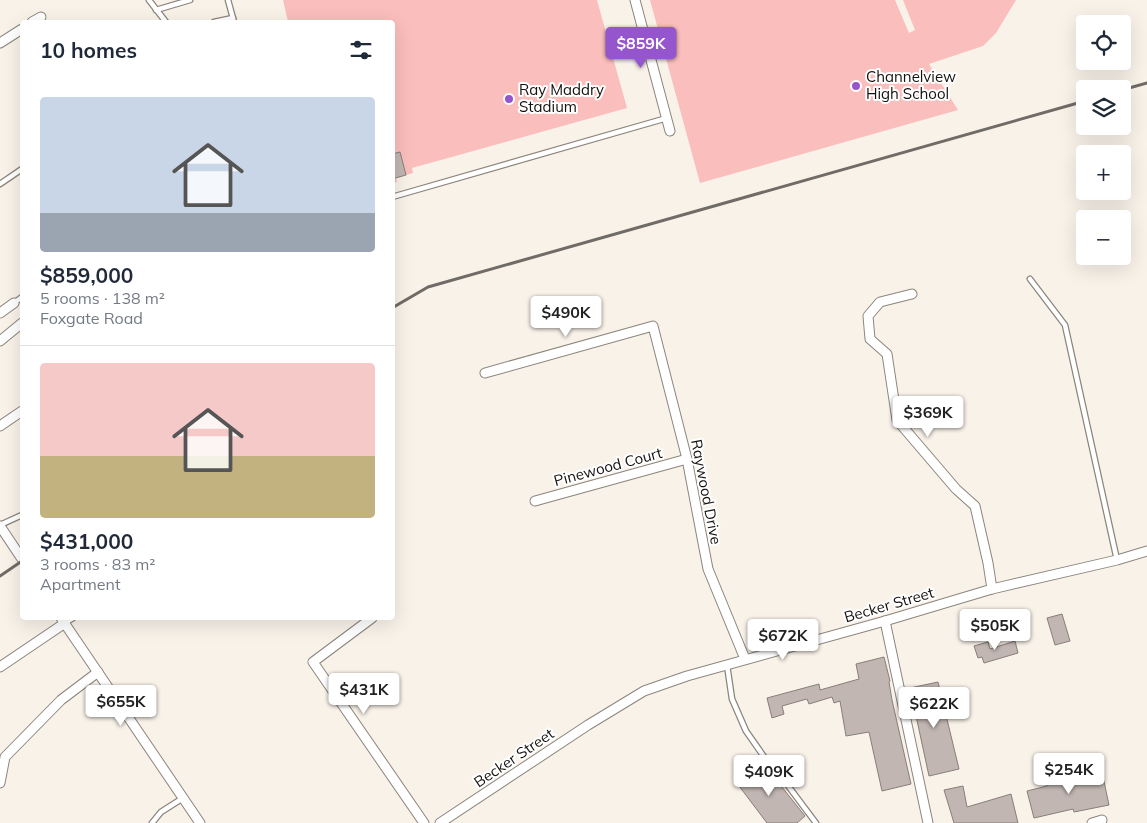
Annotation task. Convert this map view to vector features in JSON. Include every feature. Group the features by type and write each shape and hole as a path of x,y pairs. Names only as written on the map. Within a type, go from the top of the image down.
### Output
{"street":[{"path":"634,0 670,131"},
{"path":"36,20 41,17"},
{"path":"0,43 20,30"},
{"path":"912,294 880,302 868,316 870,339 887,354 897,420 956,489 975,506 992,589"},
{"path":"0,313 14,303"},
{"path":"0,341 20,325"},
{"name":"Raywood Drive","path":"485,373 653,326 687,459 708,569 745,659"},
{"path":"0,426 20,412"},
{"name":"Pinewood Court","path":"535,501 687,459"},
{"path":"0,526 20,556"},
{"name":"Becker Street","path":"440,823 602,716 644,691 686,676 885,621 992,589 1117,560 1147,551"},
{"path":"0,667 63,620 200,823"},
{"path":"369,620 313,662 424,823"},
{"path":"885,621 928,823"},
{"path":"0,783 5,756 61,700 98,672"},
{"path":"1092,823 1102,820"}],"lane":[{"path":"150,0 164,20"},
{"path":"156,10 190,0"},
{"path":"228,0 233,20"},
{"path":"395,195 667,118"},
{"path":"0,184 20,170"},
{"path":"1030,279 1065,325 1117,560"},
{"path":"14,303 20,298"},
{"path":"0,526 20,516"},
{"path":"727,665 732,699 746,731 816,823"},
{"path":"152,823 161,812 183,798"}],"shaded area":[{"name":"Ray Maddry Stadium","path":"283,0 597,0 627,108 412,168 413,173 396,178 397,182 395,182 395,20 288,20"},
{"name":"Channelview High School","path":"650,0 895,0 909,33 915,30 903,0 1016,0 996,33 983,46 929,64 958,110 700,183"}],"building":[{"path":"400,152 406,175 395,178 395,153"},
{"path":"1062,614 1070,641 1055,645 1047,618"},
{"path":"1015,641 1018,653 984,663 982,657 978,658 974,646 988,642 990,649"},
{"path":"884,657 911,784 882,791 869,732 846,736 840,701 834,703 832,697 809,704 807,699 782,706 784,714 772,718 767,698 819,684 820,690 859,679 856,664"},
{"path":"938,682 959,769 929,776 910,688"},
{"path":"762,762 805,816 797,823 767,823 736,782"},
{"path":"1102,772 1109,805 1074,812 1073,809 1034,818 1027,791 1047,786 1046,783"},
{"path":"963,786 967,807 1011,794 1018,823 954,823 944,790"}],"railway":[{"path":"1131,87 1147,83"},
{"path":"395,306 428,287 1076,104"},
{"path":"0,576 20,562"}],"place":[{"name":"Channelview High School","path":"856,86"},
{"name":"Ray Maddry Stadium","path":"509,99"}]}
